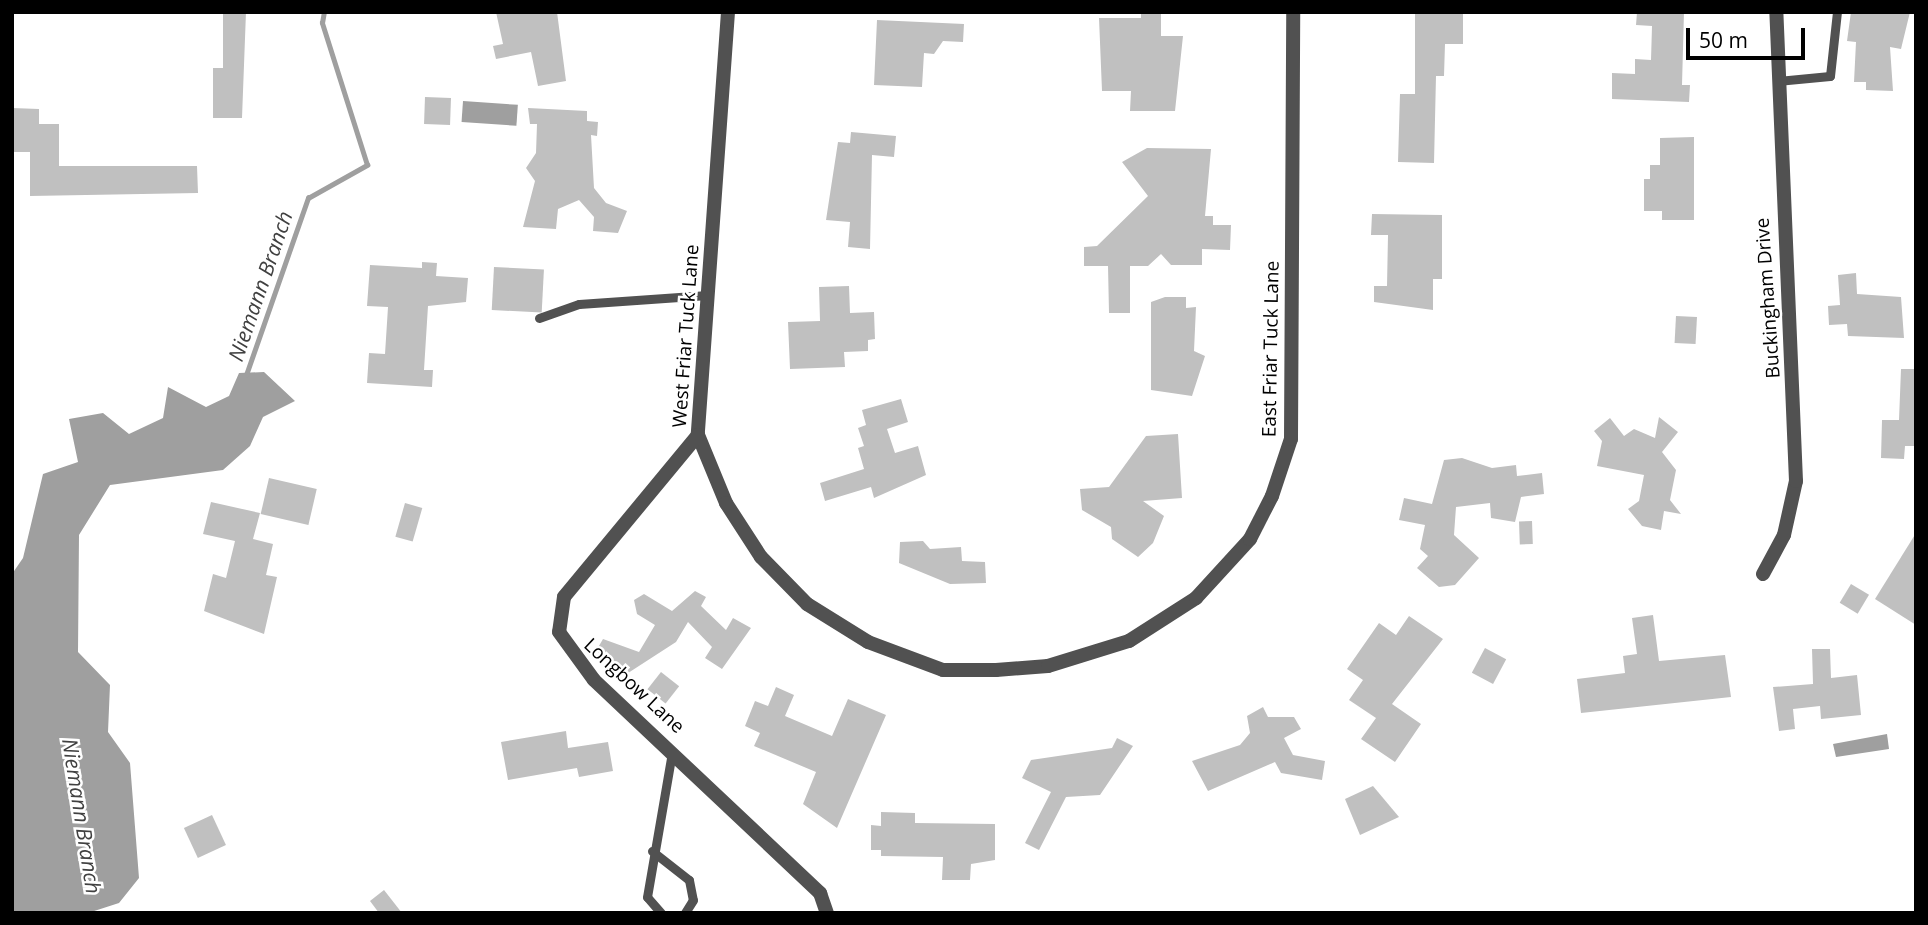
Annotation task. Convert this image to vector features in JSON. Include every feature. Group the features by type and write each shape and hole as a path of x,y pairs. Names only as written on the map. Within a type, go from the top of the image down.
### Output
{"street":[{"name":"West Friar Tuck Lane","path":"728,12 698,435 726,503 761,557 807,604 867,642 943,670 1048,666 1107,648"},
{"name":"East Friar Tuck Lane","path":"1107,648 1196,598 1250,539 1291,439 1293,12"},
{"name":"Buckingham Drive","path":"1763,574 1784,535 1796,481 1776,12"},
{"name":"Longbow Lane","path":"698,435 564,597 558,612 568,651 672,747 820,893 827,913"}],"lane":[{"path":"1777,81 1830,76 1837,12"},
{"path":"539,318 579,304 708,295"},
{"path":"661,913 648,897 652,851 672,747"},
{"path":"652,851 689,880 693,900 685,913"}],"water":[{"path":"463,101 518,105 516,126 462,122"},
{"path":"264,372 295,401 263,417 250,446 223,470 110,485 79,535 78,652 110,685 108,732 130,763 139,878 119,903 88,913 12,913 12,574 23,558 43,474 78,462 69,419 103,413 129,434 163,418 168,387 206,407 229,396 239,373"},
{"path":"1887,734 1889,749 1836,757 1833,744"}],"building":[{"path":"223,12 246,12 242,118 213,118 213,68 223,68"},
{"path":"496,12 557,12 566,81 538,86 531,52 496,59 493,46 503,44"},
{"path":"1141,12 1161,12 1161,36 1183,36 1175,111 1130,111 1131,91 1102,91 1099,18 1141,18"},
{"path":"1415,12 1463,12 1463,44 1445,44 1444,76 1436,76 1434,163 1398,162 1400,94 1415,94"},
{"path":"1637,12 1684,12 1682,85 1690,85 1689,102 1612,99 1612,73 1635,74 1635,59 1651,60 1652,26 1636,25"},
{"path":"1851,12 1910,12 1901,49 1890,47 1893,91 1866,90 1866,82 1854,82 1856,42 1847,41"},
{"path":"877,20 964,24 963,42 943,41 934,54 924,53 922,87 874,85"},
{"path":"425,97 451,98 450,125 424,124"},
{"path":"12,108 39,109 39,124 59,124 59,166 197,166 198,193 30,196 30,152 12,152"},
{"path":"528,108 587,111 587,121 598,122 597,136 591,135 594,188 606,203 627,211 618,233 593,231 594,217 579,200 558,209 556,229 523,227 535,181 526,168 536,153 537,124 530,124"},
{"path":"851,132 896,136 894,157 872,155 870,249 848,247 850,222 826,220 838,142 850,143"},
{"path":"1694,137 1694,220 1662,220 1662,211 1644,211 1644,179 1650,179 1650,165 1660,165 1660,138"},
{"path":"1147,148 1211,149 1205,216 1213,216 1213,225 1231,225 1230,250 1202,249 1202,265 1171,265 1161,254 1148,266 1130,266 1130,313 1109,313 1108,266 1084,266 1084,247 1097,246 1148,196 1122,162"},
{"path":"1372,214 1442,215 1442,279 1433,279 1433,310 1374,302 1374,286 1387,286 1388,235 1371,235"},
{"path":"422,262 437,263 436,276 468,278 466,302 428,306 424,370 433,370 432,387 367,383 369,353 385,354 388,307 367,306 370,265 422,268"},
{"path":"494,267 544,270 542,313 492,310"},
{"path":"1856,273 1857,294 1901,297 1904,338 1848,336 1847,324 1829,325 1828,306 1840,305 1838,275"},
{"path":"849,286 850,313 874,312 875,339 868,340 868,351 844,352 845,367 790,369 788,322 820,321 819,287"},
{"path":"1165,297 1186,297 1186,308 1196,307 1194,351 1205,356 1192,396 1151,390 1151,302"},
{"path":"1676,316 1697,317 1696,344 1675,343"},
{"path":"1901,369 1916,369 1916,446 1905,446 1904,459 1881,458 1882,420 1899,420"},
{"path":"901,399 908,422 887,429 895,453 918,446 926,475 874,498 871,487 825,501 820,483 864,469 858,448 864,446 858,428 866,425 862,410"},
{"path":"1659,417 1678,432 1662,452 1676,470 1670,500 1681,514 1664,511 1661,530 1642,526 1628,509 1639,501 1644,475 1597,466 1602,441 1594,431 1610,418 1624,436 1634,429 1655,438"},
{"path":"1178,434 1182,498 1143,501 1164,516 1153,543 1138,557 1112,539 1111,527 1082,510 1080,489 1109,487 1146,436"},
{"path":"1462,458 1492,468 1516,465 1517,476 1542,473 1544,494 1521,497 1515,522 1491,518 1490,503 1456,507 1454,535 1479,558 1455,585 1439,587 1417,568 1428,556 1420,549 1425,525 1399,520 1404,498 1432,504 1444,460"},
{"path":"269,478 317,489 308,525 261,514"},
{"path":"211,502 260,513 253,539 273,544 266,575 277,577 264,634 204,611 213,574 226,578 235,541 203,534"},
{"path":"405,503 422,508 413,542 395,537"},
{"path":"1519,521 1532,521 1533,544 1520,544"},
{"path":"1916,533 1916,625 1875,599"},
{"path":"923,541 930,549 961,547 962,561 985,562 986,583 950,584 899,563 900,542"},
{"path":"1851,584 1869,595 1858,614 1840,603"},
{"path":"695,591 706,597 701,606 726,630 733,618 751,628 722,669 705,658 712,647 688,622 676,642 625,675 628,670 596,651 603,639 639,652 655,625 637,614 634,600 644,594 672,611"},
{"path":"1653,615 1659,661 1725,655 1731,697 1581,713 1577,679 1625,673 1623,656 1637,654 1632,618"},
{"path":"1409,616 1443,639 1392,704 1421,724 1395,762 1361,739 1376,718 1349,700 1363,680 1347,669 1379,623 1396,635"},
{"path":"1485,648 1506,659 1493,684 1472,673"},
{"path":"1812,649 1830,649 1831,678 1857,675 1861,715 1821,719 1820,706 1793,709 1795,729 1779,731 1773,687 1813,684"},
{"path":"661,672 679,686 666,703 647,689"},
{"path":"776,687 794,695 785,716 832,736 848,699 886,715 837,828 803,804 816,772 754,746 760,733 745,726 755,701 768,706"},
{"path":"1263,707 1268,717 1294,717 1301,729 1284,738 1293,755 1325,761 1322,780 1281,773 1275,762 1208,791 1192,761 1240,745 1250,733 1247,716"},
{"path":"566,731 568,748 608,742 613,771 579,777 577,768 508,780 501,742"},
{"path":"1117,738 1133,746 1100,795 1066,797 1039,850 1025,843 1051,792 1022,778 1031,760 1112,748"},
{"path":"1373,786 1399,817 1360,835 1345,799"},
{"path":"881,812 915,813 915,823 995,824 995,860 971,864 970,880 942,880 943,857 881,856 881,850 871,850 871,825 881,826"},
{"path":"212,815 226,845 198,858 184,828"},
{"path":"384,890 402,913 379,913 370,901"}],"waterway":[{"name":"Niemann Branch","path":"246,375 308,198 367,165 322,23 324,12"}]}
